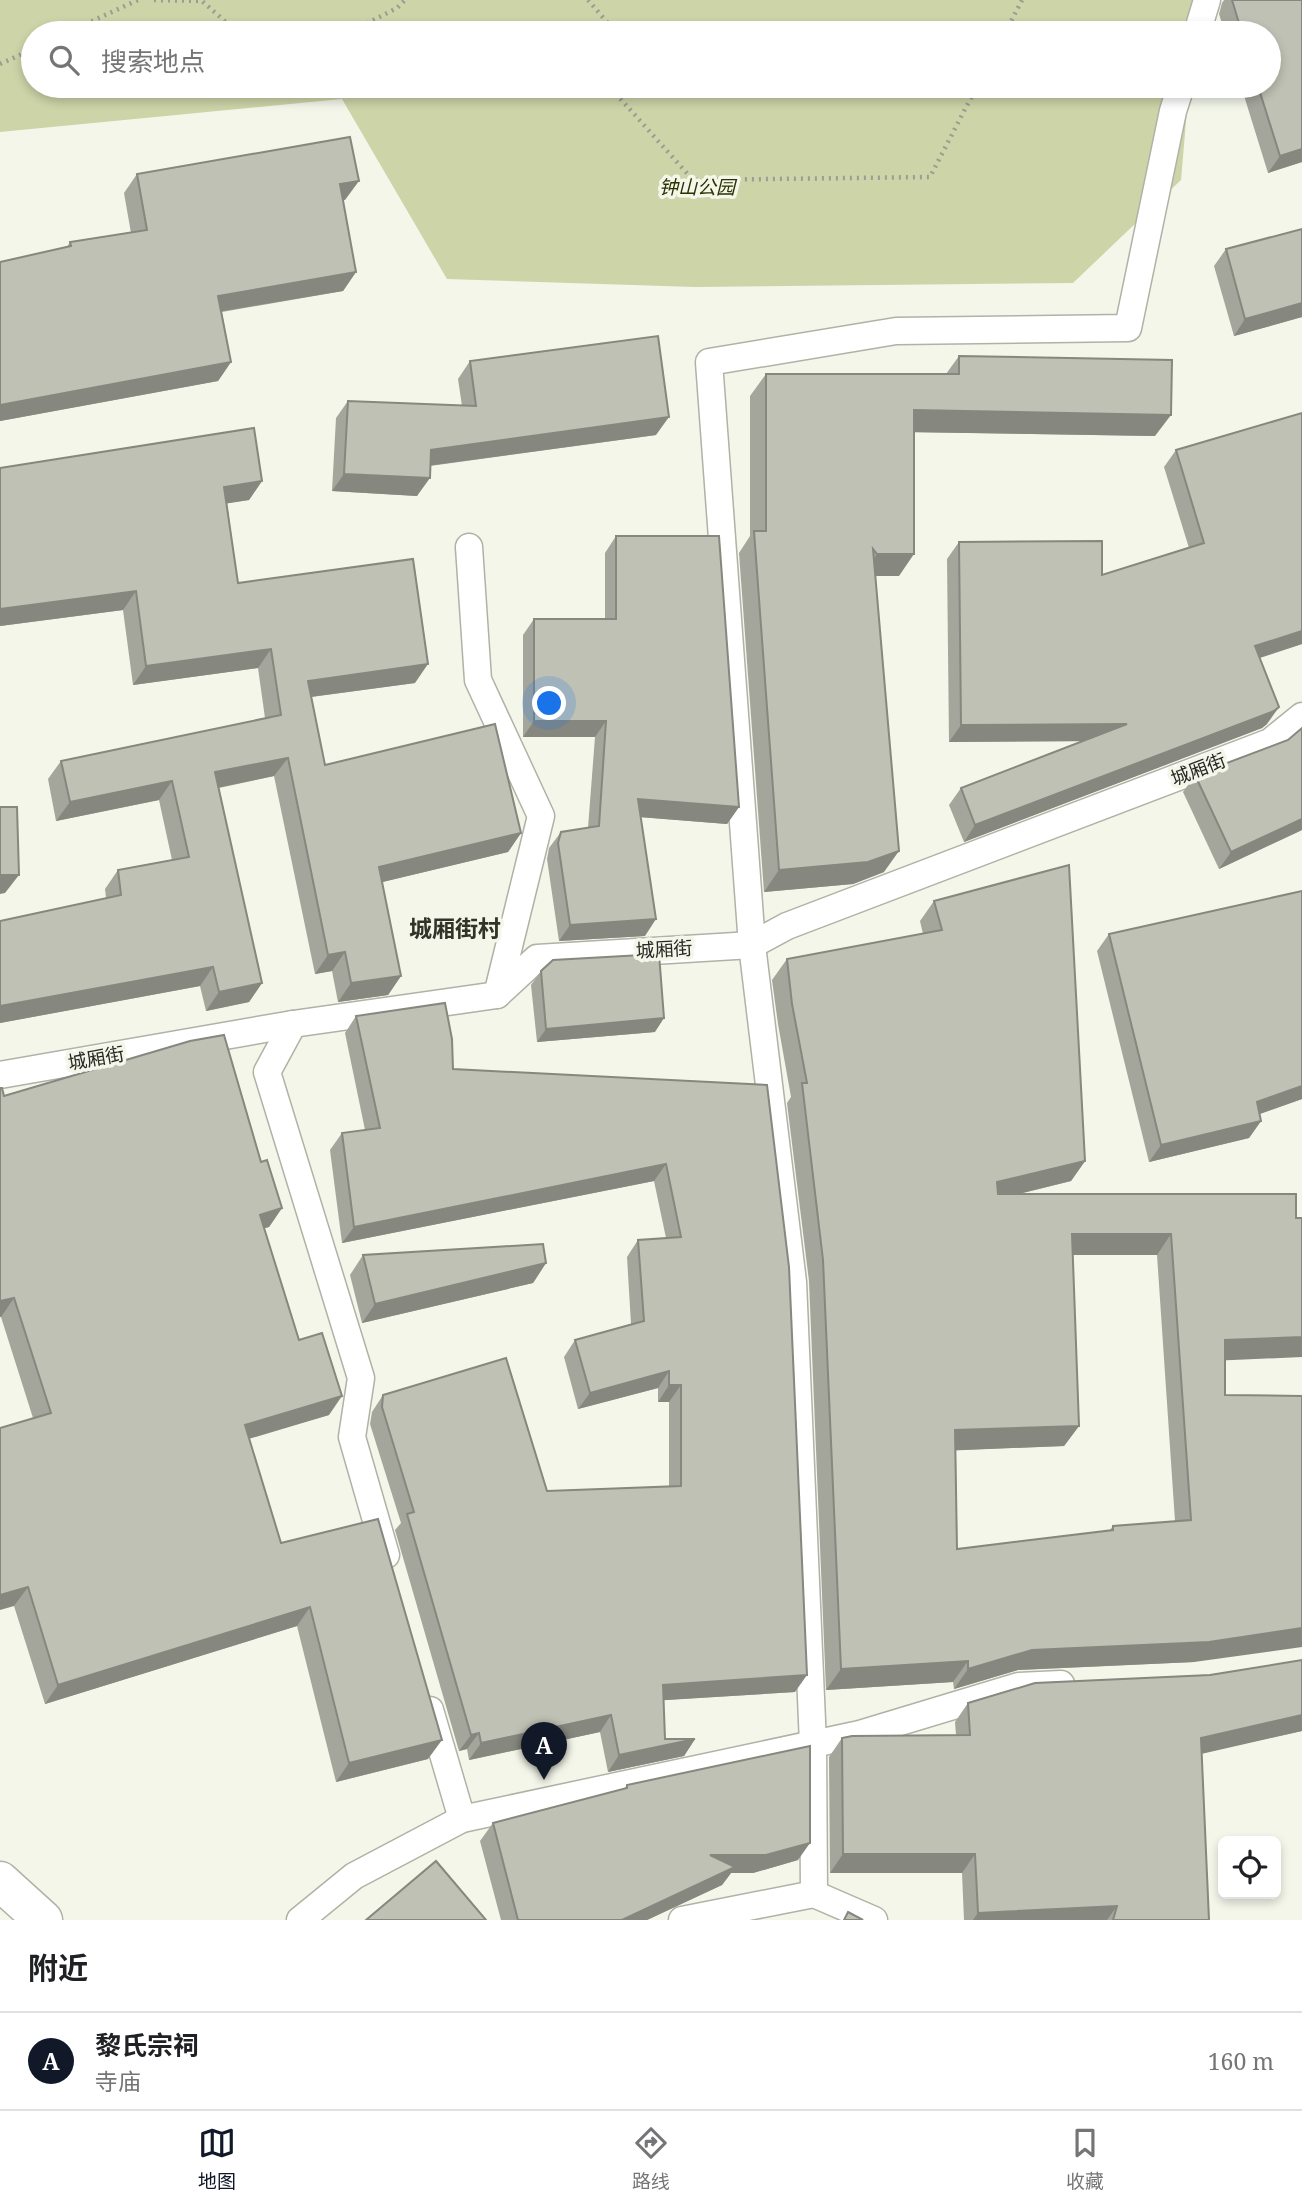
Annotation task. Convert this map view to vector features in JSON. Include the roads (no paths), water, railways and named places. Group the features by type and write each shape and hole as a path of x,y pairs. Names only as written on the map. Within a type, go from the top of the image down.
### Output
{"main road":[{"path":"0,1881 43,1920"}],"lane":[{"path":"1201,21 1207,0"},
{"path":"814,1895 813,1744 793,1282 752,945 709,362 896,331 1129,328 1177,98"},
{"path":"469,547 478,680 541,816 497,995"},
{"name":"城厢街","path":"0,1075 293,1024 497,995 537,958 752,945 787,926 1270,741 1302,716"},
{"path":"293,1024 267,1072 361,1378 352,1437 394,1582"},
{"path":"300,1920 354,1876 461,1819 860,1734 1019,1686 1087,1683"},
{"path":"424,1687 461,1819"},
{"path":"682,1920 814,1895 874,1920"}],"place":[{"name":"黎氏宗祠","path":"544,1780"}],"district":[{"name":"城厢街村","path":"455,929"}],"park label":[{"name":"钟山公园","path":"697,187"}]}
